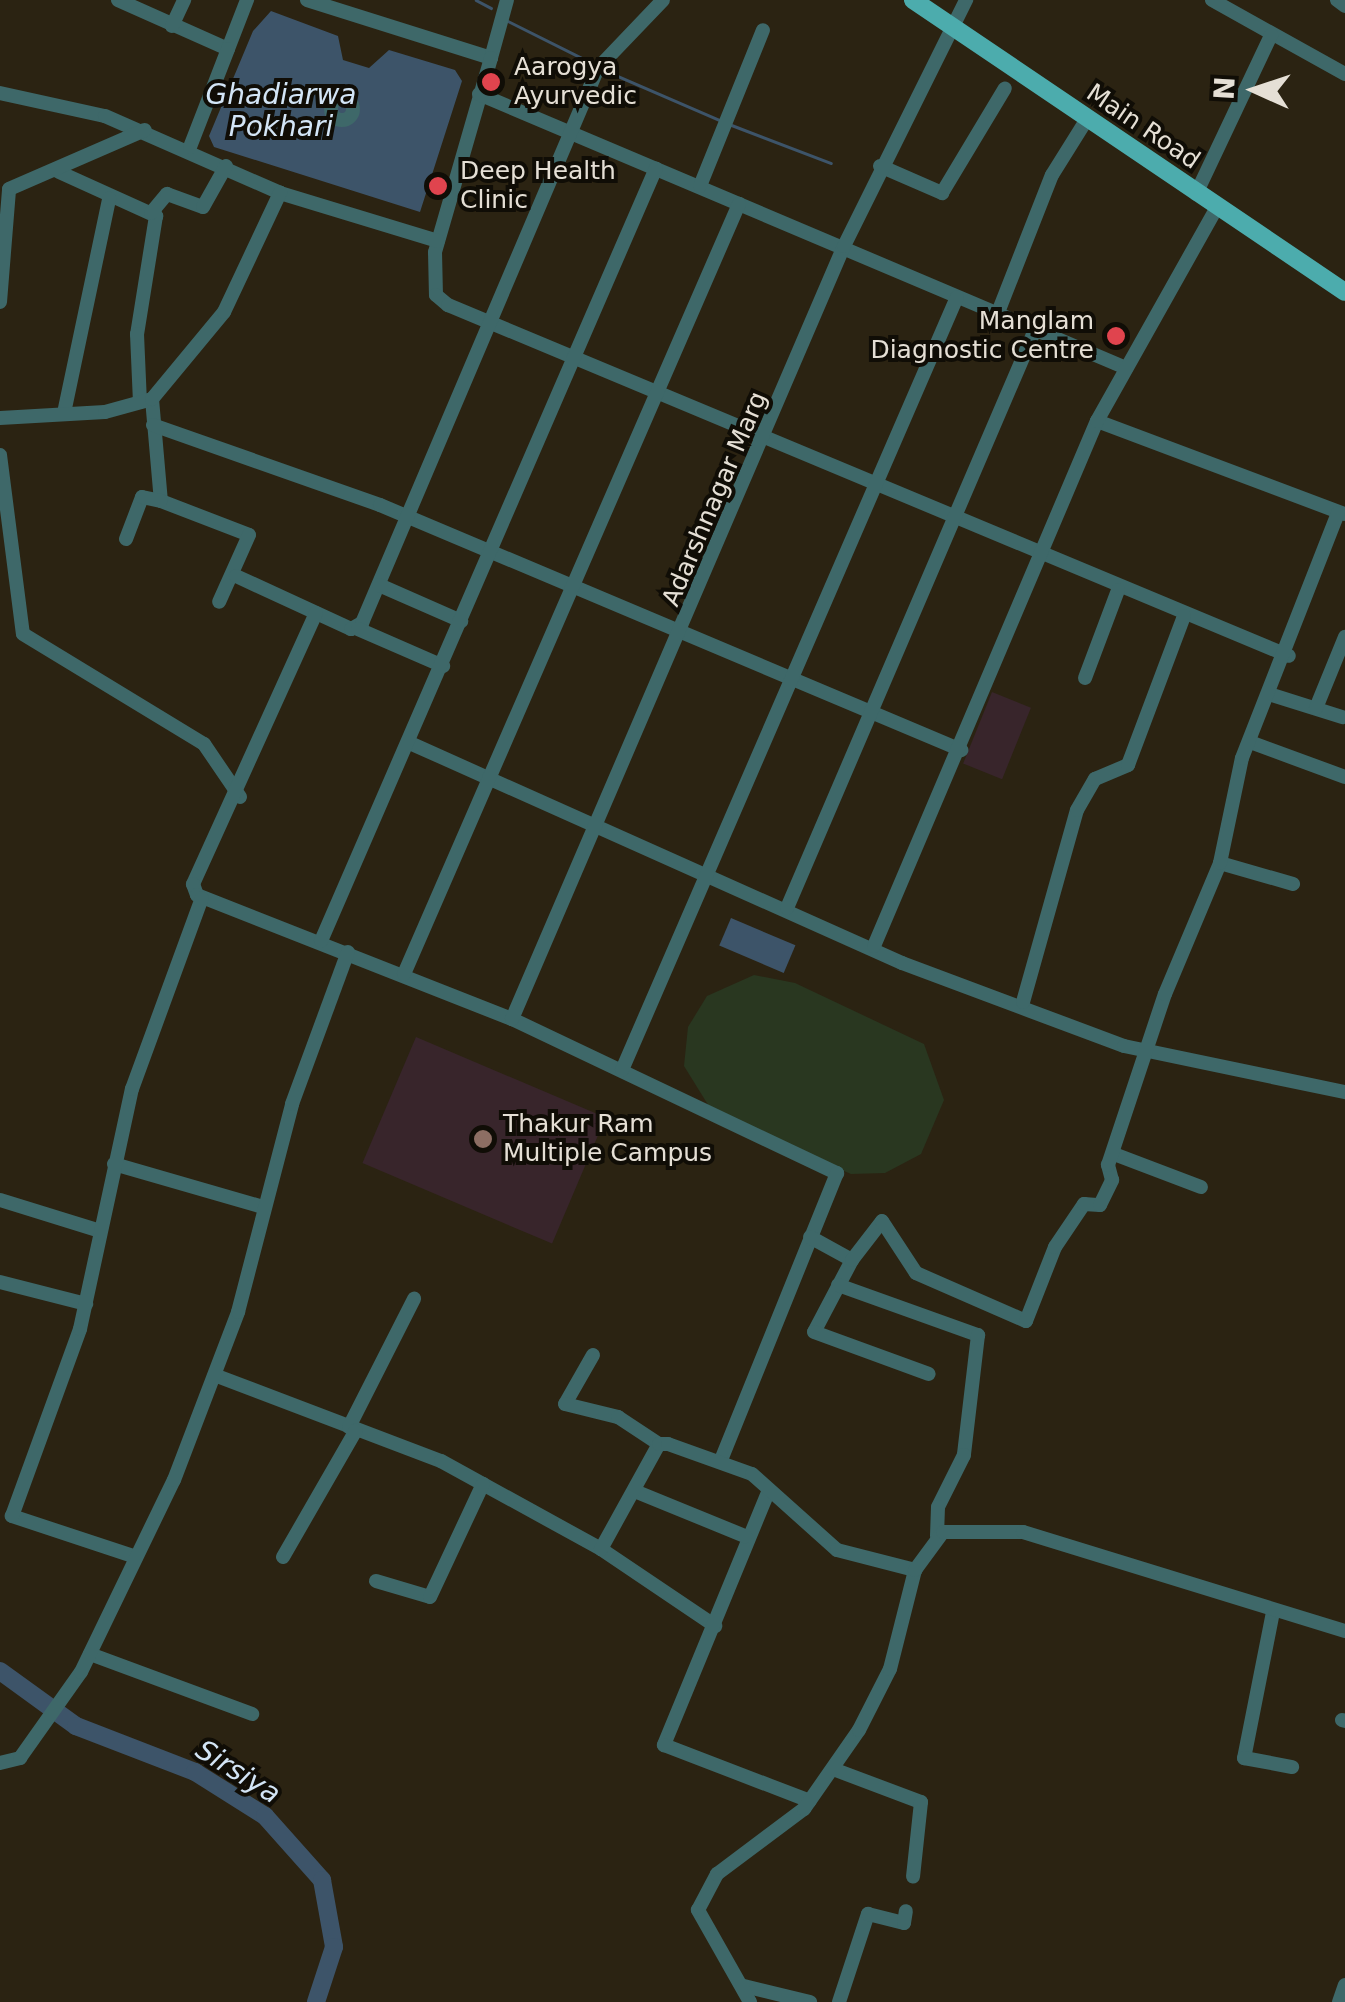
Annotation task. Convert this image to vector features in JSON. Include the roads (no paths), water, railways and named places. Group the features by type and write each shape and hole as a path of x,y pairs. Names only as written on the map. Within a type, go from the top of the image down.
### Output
{"main road":[{"name":"Main Road","path":"913,0 1216,210 1345,292"}],"street":[{"path":"118,0 228,49"},
{"path":"172,26 184,0"},
{"path":"190,147 247,0"},
{"path":"307,0 491,58"},
{"path":"507,0 438,241 436,295 493,325 954,523 1289,656"},
{"path":"358,629 493,325 601,65 663,0"},
{"name":"Adarshnagar Marg","path":"512,1019 765,443 844,246 880,166 966,0"},
{"path":"1212,0 1270,36 1345,74"},
{"path":"1337,0 1345,6"},
{"path":"700,186 762,30"},
{"path":"1196,194 1270,36"},
{"path":"880,166 942,192 1005,88"},
{"path":"0,93 145,130 190,147 280,193 438,241"},
{"path":"479,94 1126,368"},
{"path":"997,315 1052,174 1087,119"},
{"path":"0,302 9,189 59,172 80,152 145,130"},
{"path":"160,501 154,425 146,401 136,334 151,213 167,194 204,208 226,166"},
{"path":"316,613 240,798 193,884 202,898 316,949 412,744 656,168"},
{"path":"59,172 109,199 151,213"},
{"path":"0,418 146,401 224,312 280,193"},
{"path":"64,412 109,199"},
{"path":"404,974 740,204"},
{"path":"874,946 1042,560 1097,421 1216,210"},
{"path":"622,1070 710,875 872,488 957,297"},
{"path":"787,908 1034,332"},
{"path":"929,1374 814,1332 852,1260 882,1222 916,1273 1026,1322 1055,1247 1084,1204 1100,1206 1114,1154 1152,1056 1165,994 1220,863 1250,742 1289,656 1341,514 1097,421"},
{"path":"154,425 408,517 870,716 961,750"},
{"path":"0,455 24,634 204,744 240,798"},
{"path":"126,539 142,497 249,535 236,576 219,602"},
{"path":"236,576 443,666"},
{"path":"379,585 461,621"},
{"path":"1084,678 1118,590"},
{"path":"1022,1002 1077,810 1094,778 1128,764 1184,616"},
{"path":"1316,708 1345,636"},
{"path":"1269,694 1342,717"},
{"path":"1250,742 1345,777"},
{"path":"412,744 874,946 1152,1056 1345,1092"},
{"path":"1220,863 1292,884"},
{"path":"136,1557 12,1516 86,1304 114,1164 202,898"},
{"path":"321,941 512,1019 837,1173 722,1457"},
{"path":"0,1764 20,1758 81,1672 217,1376 263,1206 348,952"},
{"path":"1114,1154 1202,1187"},
{"path":"114,1164 263,1206"},
{"path":"0,1200 100,1231"},
{"path":"810,1237 852,1260"},
{"path":"0,1282 86,1304"},
{"path":"750,2002 744,1986 699,1926 698,1910 717,1874 810,1801 833,1769 890,1669 915,1570 938,1536 938,1506 964,1455 978,1336 838,1285"},
{"path":"283,1557 353,1428 414,1299"},
{"path":"593,1355 565,1404 618,1417 659,1444 722,1457 769,1490 837,1550 915,1570"},
{"path":"217,1376 483,1484 601,1549 715,1626"},
{"path":"601,1549 637,1492 659,1444"},
{"path":"376,1581 430,1598 483,1484"},
{"path":"769,1490 745,1536 715,1626 664,1746 810,1801"},
{"path":"637,1492 745,1536"},
{"path":"938,1536 1023,1532 1345,1632"},
{"path":"1273,1612 1244,1758 1292,1767"},
{"path":"90,1654 252,1714"},
{"path":"833,1769 921,1802 914,1877"},
{"path":"839,2002 868,1914 904,1923 906,1911"},
{"path":"1340,2002 1345,1985"},
{"path":"744,1986 810,2002"}],"water":[{"name":"Ghadiarwa Pokhari","path":"271,11 338,36 343,60 369,68 389,50 455,70 462,81 420,212 214,147 209,136 253,31"},
{"path":"731,918 795,945 784,973 719,946"}],"waterway":[{"path":"476,0 491,8"},
{"path":"508,21 594,64"},
{"path":"606,71 722,121"},
{"path":"729,124 831,163"},
{"name":"Sirsiya","path":"0,1671 76,1726 195,1772 265,1816 322,1880 334,1947 316,2002"}],"place":[{"name":"Aarogya Ayurvedic","path":"491,82"},
{"name":"Deep Health Clinic","path":"438,186"},
{"name":"Manglam Diagnostic Centre","path":"1116,336"},
{"name":"Thakur Ram Multiple Campus","path":"483,1139"}]}
